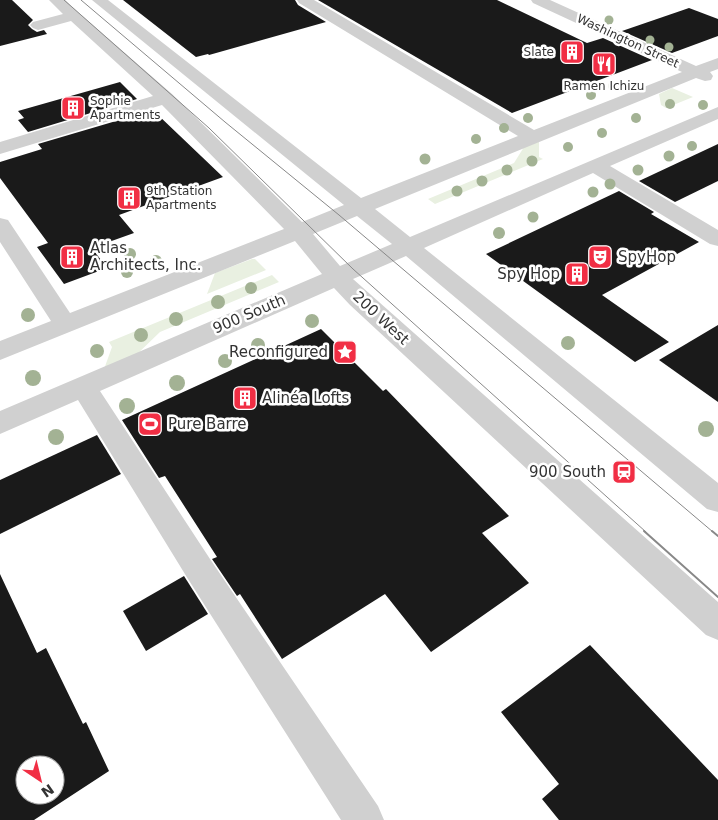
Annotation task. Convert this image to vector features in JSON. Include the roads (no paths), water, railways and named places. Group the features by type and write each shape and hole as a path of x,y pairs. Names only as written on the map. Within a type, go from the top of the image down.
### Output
{"street":[{"name":"200 West","path":"56,0 166,98 298,230 336,276 718,624"},
{"path":"100,0 407,245 718,500"},
{"path":"304,0 532,137"},
{"name":"Washington Street","path":"538,0 718,82"},
{"path":"38,25 74,16"},
{"path":"0,351 718,63"},
{"path":"0,148 166,98"},
{"path":"589,168 718,112"},
{"path":"589,168 718,239"},
{"name":"900 South","path":"0,423 407,245 464,222 507,216 563,192 589,168"},
{"path":"0,225 65,324"},
{"path":"82,386 198,569 364,820"}],"tram line":[{"path":"64,0 209,128 353,269 646,532"},
{"path":"81,0 225,122 339,215 713,532"},
{"path":"644,531 718,597"},
{"path":"712,531 718,536"}],"place":[{"name":"Slate","path":"572,52"},
{"name":"Ramen Ichizu","path":"604,64"},
{"name":"Sophie Apartments","path":"73,108"},
{"name":"9th Station Apartments","path":"129,198"},
{"name":"Atlas Architects, Inc.","path":"72,257"},
{"name":"SpyHop","path":"600,257"},
{"name":"Spy Hop","path":"577,274"},
{"name":"Reconfigured","path":"345,352"},
{"name":"Alinéa Lofts","path":"245,398"},
{"name":"Pure Barre","path":"150,424"},
{"name":"900 South","path":"624,472"}]}
